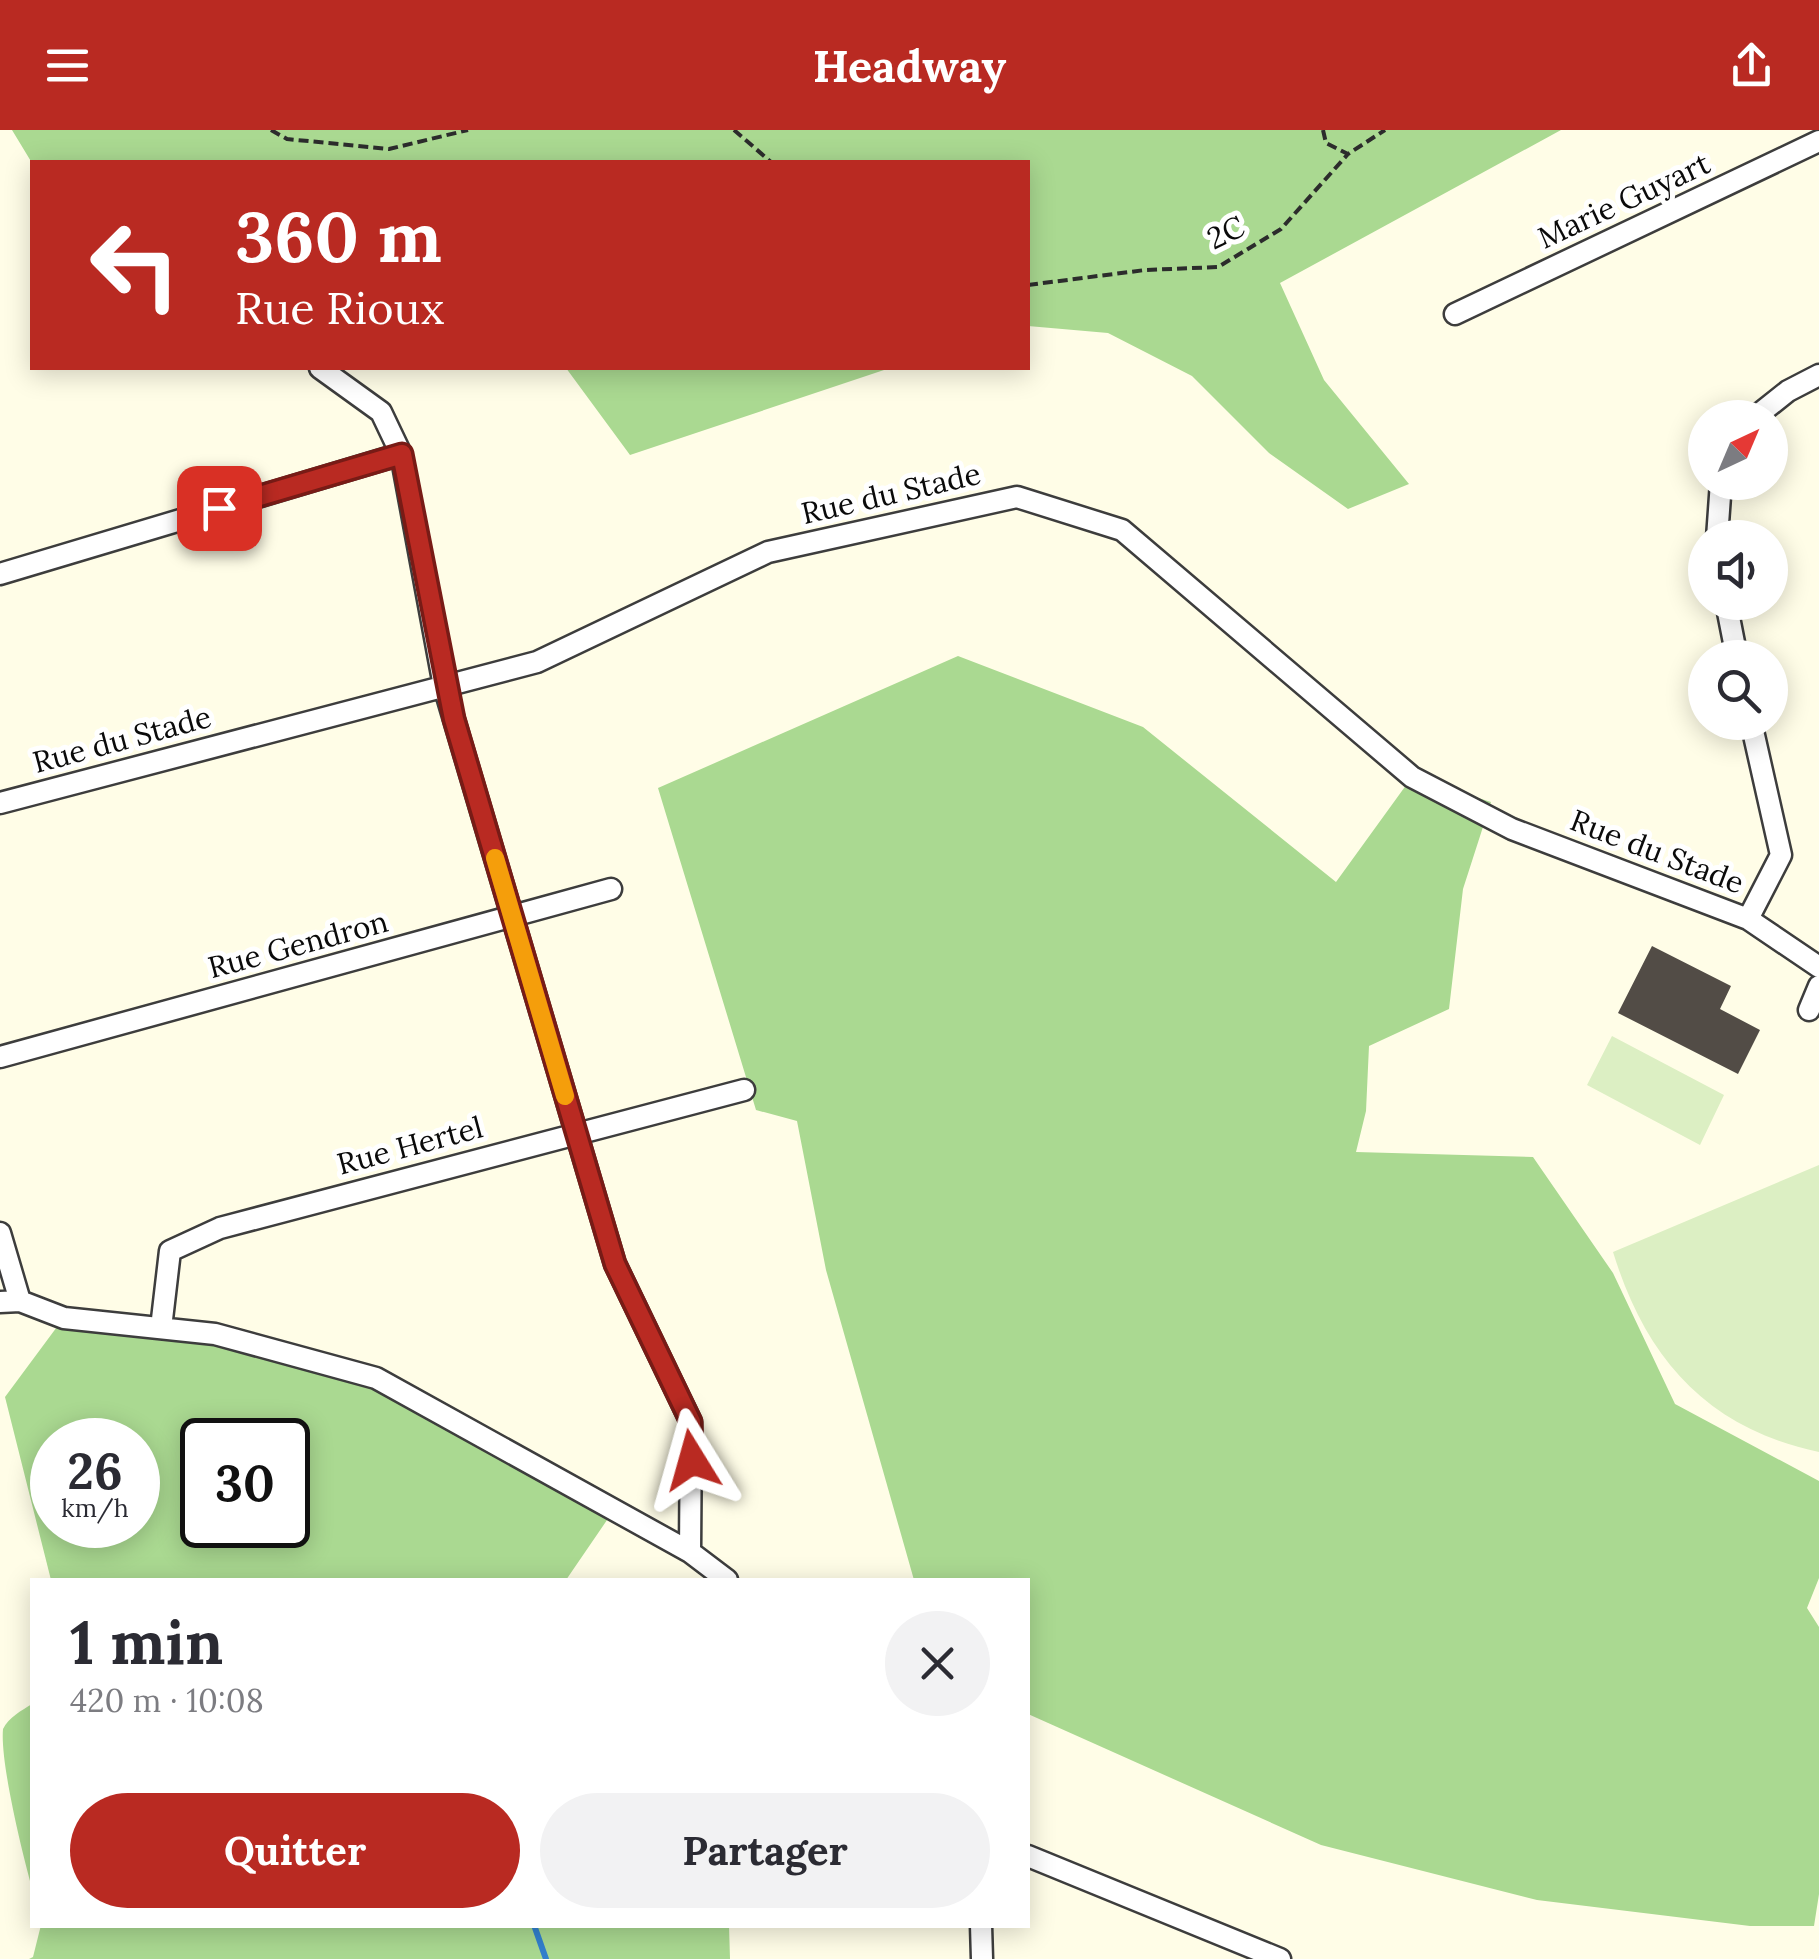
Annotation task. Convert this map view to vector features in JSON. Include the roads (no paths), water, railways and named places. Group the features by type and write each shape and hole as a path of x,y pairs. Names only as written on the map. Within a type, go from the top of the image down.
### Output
{"street":[{"name":"Marie Guyart","path":"1455,314 1819,141"},
{"path":"323,370 381,412 402,454 444,686 576,1134 615,1264 691,1422 690,1552"},
{"path":"1777,400 1819,376"},
{"path":"0,574 402,454"},
{"name":"Rue du Stade","path":"0,802 537,662 768,552 1016,497 1122,530 1412,777 1512,829 1748,919 1819,967"},
{"path":"1748,919 1781,855 1755,740"},
{"name":"Rue Gendron","path":"0,1058 611,890"},
{"path":"1809,1010 1819,986"},
{"name":"Rue Hertel","path":"161,1328 170,1252 220,1228 744,1090"},
{"path":"0,1233 10,1302 64,1318 215,1334 376,1378 690,1552 724,1578"},
{"path":"1030,1857 1280,1959"},
{"path":"981,1928 982,1959"}],"waterway":[{"path":"535,1928 546,1959"}]}
